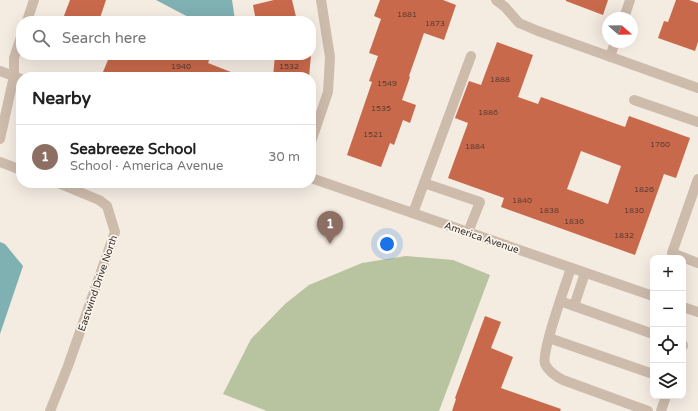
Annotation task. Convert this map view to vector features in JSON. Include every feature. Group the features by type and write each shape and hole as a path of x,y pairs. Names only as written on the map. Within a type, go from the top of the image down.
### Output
{"street":[{"path":"28,16 34,0"},
{"path":"316,127 328,92 330,57 320,0"},
{"path":"496,0 505,7 519,23 698,88"},
{"path":"626,12 630,0"},
{"path":"610,57 613,48"},
{"path":"16,52 14,58 17,72"},
{"path":"413,213 471,56"},
{"path":"0,71 16,77"},
{"path":"0,139 16,85"},
{"path":"634,100 698,122"},
{"path":"0,162 16,168"},
{"path":"698,179 672,253 698,263"},
{"name":"America Avenue","path":"316,180 650,295"},
{"path":"424,184 480,202 468,232"},
{"name":"Eastwind Drive North","path":"50,411 115,232 107,206 94,197 71,188"},
{"path":"571,268 549,338 545,362 551,373 563,380 648,411"},
{"path":"574,306 585,273"},
{"path":"560,301 650,333"},
{"path":"686,308 698,312"},
{"path":"549,338 650,373"},
{"path":"661,411 665,399"}],"green space":[{"path":"406,256 453,260 490,275 439,411 267,411 223,394 251,339 285,304 309,285 362,263"}],"water":[{"path":"156,0 232,0 234,16 186,16"},
{"path":"0,242 5,244 23,266 0,334"}],"building":[{"path":"70,0 106,0 101,16 64,16"},
{"path":"274,0 292,0 296,16 255,16 253,5"},
{"path":"380,0 443,0 456,5 444,40 424,33 402,100 416,105 410,123 403,120 394,145 390,143 381,167 347,155 372,82 369,81 378,56 369,53 381,19 374,16"},
{"path":"566,0 608,0 602,15"},
{"path":"676,0 689,0 698,3 698,42 695,51 658,38 664,21 668,22"},
{"path":"497,42 533,55 518,97 538,104 541,97 625,127 629,116 690,138 676,178 664,174 635,255 501,207 504,198 448,178 468,123 455,118 469,81 481,85","holes":["581,151 621,166 608,204 567,189"]},
{"path":"108,60 209,60 208,63 231,72 103,72"},
{"path":"275,60 311,60 309,72 273,72"},
{"path":"485,316 501,322 491,348 513,357 501,388 561,409 560,411 452,411 455,398"}],"place":[{"name":"Seabreeze School","path":"330,244"}]}
